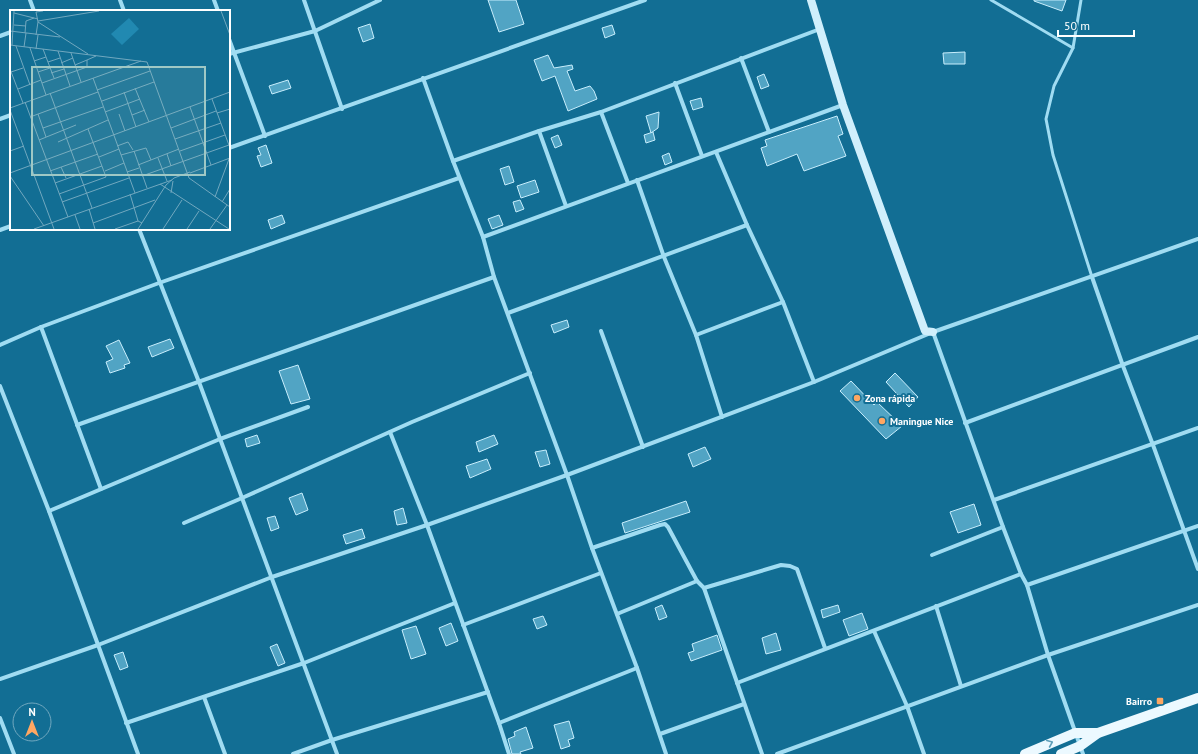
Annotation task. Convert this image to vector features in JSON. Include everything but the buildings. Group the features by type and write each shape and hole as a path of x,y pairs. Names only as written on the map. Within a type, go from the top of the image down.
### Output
{"main road":[{"path":"1025,754 1075,733 1098,733 1198,698"},
{"path":"1060,754 1081,750 1098,733"}],"street":[{"path":"30,0 34,10"},
{"path":"120,0 124,10"},
{"path":"214,0 218,10"},
{"path":"304,0 342,109"},
{"path":"230,54 315,31 380,0"},
{"path":"230,148 645,0"},
{"path":"811,0 843,105 925,331 933,332"},
{"path":"453,161 539,131 601,112 820,29"},
{"path":"0,36 10,32"},
{"path":"230,42 265,136"},
{"path":"741,58 769,132"},
{"path":"423,78 459,178 483,237 494,277 637,668 666,754"},
{"path":"675,83 702,156"},
{"path":"483,237 843,105"},
{"path":"601,112 628,183"},
{"path":"0,119 10,115"},
{"path":"539,131 566,206"},
{"path":"716,152 747,225 783,302 814,382"},
{"path":"0,345 159,283 459,178"},
{"path":"637,180 664,257 696,335 722,417"},
{"path":"508,313 664,257 747,225"},
{"path":"0,230 10,226"},
{"path":"139,230 199,382 337,754"},
{"path":"0,679 98,645 272,577 427,525 567,475 814,382 933,332 1198,239"},
{"path":"77,425 494,277"},
{"path":"1092,277 1123,366 1185,530 1198,569"},
{"path":"696,335 783,302"},
{"path":"41,328 101,489"},
{"path":"601,331 643,446"},
{"path":"933,332 1003,527 1021,574 1027,585 1048,655 1081,750"},
{"path":"965,423 1198,338"},
{"path":"184,523 390,432 530,373"},
{"path":"0,386 49,511 138,754"},
{"path":"49,511 220,439 308,407"},
{"path":"994,500 1198,428"},
{"path":"390,432 427,525 509,754"},
{"path":"592,548 660,525 665,524 668,527 697,581 704,588 762,754"},
{"path":"1027,585 1198,526"},
{"path":"932,555 1003,527"},
{"path":"704,588 781,565 790,566 797,570 825,648"},
{"path":"463,625 601,573"},
{"path":"736,683 1021,574"},
{"path":"617,614 697,581"},
{"path":"126,724 304,663 455,603"},
{"path":"777,754 1048,655 1198,605"},
{"path":"936,606 961,686"},
{"path":"874,631 907,706 924,754"},
{"path":"499,723 637,668"},
{"path":"293,754 332,740 488,692"},
{"path":"204,697 225,754"},
{"path":"660,734 744,704"},
{"path":"0,718 14,754"}],"lane":[{"path":"991,0 1073,48"},
{"path":"1081,0 1073,48 1054,86 1046,120 1053,155 1092,277"}],"place":[{"name":"Zona rápida","path":"857,398"},
{"name":"Maningue Nice","path":"882,421"},
{"name":"Bairro","path":"1160,701"}]}
